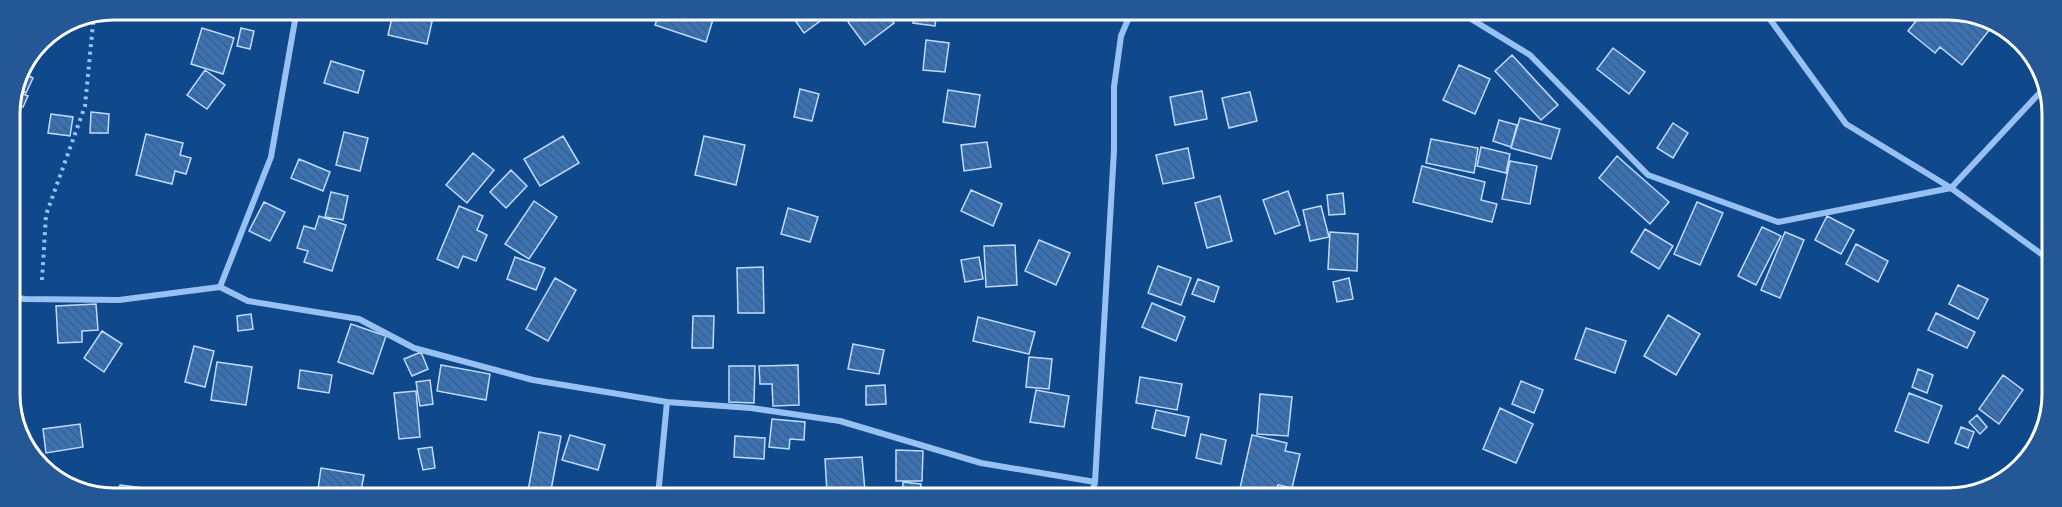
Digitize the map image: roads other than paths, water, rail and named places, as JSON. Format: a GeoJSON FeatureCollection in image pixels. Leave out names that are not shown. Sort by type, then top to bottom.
{"type":"FeatureCollection","features":[{"type":"Feature","properties":{"kind":"street"},"geometry":{"type":"LineString","coordinates":[[220,287],[271,157],[295,20]]}},
{"type":"Feature","properties":{"kind":"street"},"geometry":{"type":"LineString","coordinates":[[1094,487],[1114,150],[1114,87],[1121,36],[1127,20]]}},
{"type":"Feature","properties":{"kind":"street"},"geometry":{"type":"LineString","coordinates":[[1474,20],[1530,55],[1648,174],[1778,222],[1951,188],[2040,92]]}},
{"type":"Feature","properties":{"kind":"street"},"geometry":{"type":"LineString","coordinates":[[1771,20],[1846,124],[1951,188],[2042,254]]}},
{"type":"Feature","properties":{"kind":"street"},"geometry":{"type":"LineString","coordinates":[[20,298],[119,300],[220,287],[248,300],[359,319],[414,348],[533,380],[668,402],[751,408],[840,421],[981,463],[1095,482]]}},
{"type":"Feature","properties":{"kind":"street"},"geometry":{"type":"LineString","coordinates":[[659,488],[668,402]]}}]}
